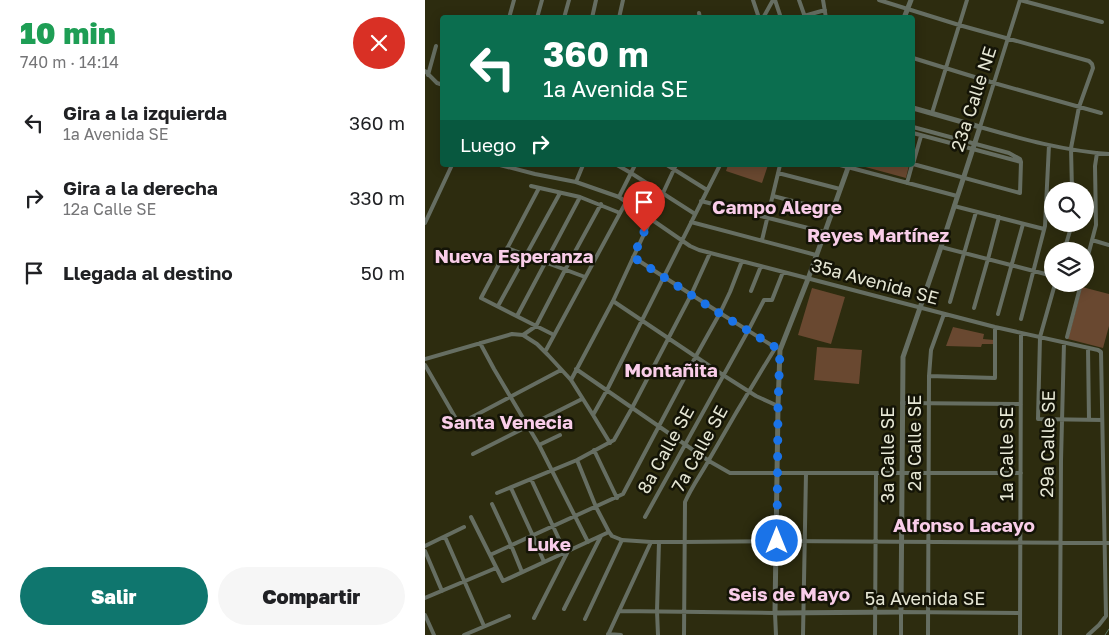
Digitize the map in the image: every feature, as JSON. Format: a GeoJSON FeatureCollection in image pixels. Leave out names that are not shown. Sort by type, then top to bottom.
{"type":"FeatureCollection","features":[{"type":"Feature","properties":{"kind":"street"},"geometry":{"type":"LineString","coordinates":[[510,15],[513,0]]}},
{"type":"Feature","properties":{"kind":"street"},"geometry":{"type":"LineString","coordinates":[[538,15],[542,0]]}},
{"type":"Feature","properties":{"kind":"street"},"geometry":{"type":"LineString","coordinates":[[565,15],[569,0]]}},
{"type":"Feature","properties":{"kind":"street"},"geometry":{"type":"LineString","coordinates":[[593,15],[596,0]]}},
{"type":"Feature","properties":{"kind":"street"},"geometry":{"type":"LineString","coordinates":[[620,15],[623,0]]}},
{"type":"Feature","properties":{"kind":"street"},"geometry":{"type":"LineString","coordinates":[[753,0],[760,15]]}},
{"type":"Feature","properties":{"kind":"street"},"geometry":{"type":"LineString","coordinates":[[763,15],[774,0]]}},
{"type":"Feature","properties":{"kind":"street"},"geometry":{"type":"LineString","coordinates":[[774,0],[780,15]]}},
{"type":"Feature","properties":{"kind":"street"},"geometry":{"type":"LineString","coordinates":[[799,0],[804,15]]}},
{"type":"Feature","properties":{"kind":"street"},"geometry":{"type":"LineString","coordinates":[[823,0],[826,15]]}},
{"type":"Feature","properties":{"kind":"street"},"geometry":{"type":"LineString","coordinates":[[879,0],[959,25],[1089,61],[1093,68],[1079,107],[1071,148],[1072,182]]}},
{"type":"Feature","properties":{"kind":"street"},"geometry":{"type":"LineString","coordinates":[[905,15],[911,0]]}},
{"type":"Feature","properties":{"kind":"street"},"geometry":{"type":"LineString","coordinates":[[932,113],[967,0]]}},
{"type":"Feature","properties":{"kind":"street"},"geometry":{"type":"LineString","coordinates":[[1020,0],[1102,22]]}},
{"type":"Feature","properties":{"kind":"street","name":"23a Calle NE"},"geometry":{"type":"LineString","coordinates":[[941,247],[1020,0]]}},
{"type":"Feature","properties":{"kind":"street"},"geometry":{"type":"LineString","coordinates":[[811,15],[825,10]]}},
{"type":"Feature","properties":{"kind":"street"},"geometry":{"type":"LineString","coordinates":[[435,46],[427,73],[440,84]]}},
{"type":"Feature","properties":{"kind":"street"},"geometry":{"type":"LineString","coordinates":[[915,59],[1101,113]]}},
{"type":"Feature","properties":{"kind":"street"},"geometry":{"type":"LineString","coordinates":[[915,109],[1026,140],[1109,154]]}},
{"type":"Feature","properties":{"kind":"street"},"geometry":{"type":"LineString","coordinates":[[915,128],[1009,153],[1020,159],[1020,193],[915,165]]}},
{"type":"Feature","properties":{"kind":"street"},"geometry":{"type":"LineString","coordinates":[[915,134],[1021,162]]}},
{"type":"Feature","properties":{"kind":"street"},"geometry":{"type":"LineString","coordinates":[[915,155],[921,136]]}},
{"type":"Feature","properties":{"kind":"street"},"geometry":{"type":"LineString","coordinates":[[1047,182],[1049,145]]}},
{"type":"Feature","properties":{"kind":"street"},"geometry":{"type":"LineString","coordinates":[[1097,153],[1095,166],[1096,225],[1092,240],[1109,245]]}},
{"type":"Feature","properties":{"kind":"street"},"geometry":{"type":"LineString","coordinates":[[425,223],[451,167]]}},
{"type":"Feature","properties":{"kind":"street","name":"35a Avenida SE"},"geometry":{"type":"LineString","coordinates":[[508,167],[576,182],[619,197],[690,246],[710,253],[995,327],[1099,350],[1101,352],[1102,420]]}},
{"type":"Feature","properties":{"kind":"street"},"geometry":{"type":"LineString","coordinates":[[576,182],[582,167]]}},
{"type":"Feature","properties":{"kind":"street"},"geometry":{"type":"LineString","coordinates":[[620,167],[695,214]]}},
{"type":"Feature","properties":{"kind":"street"},"geometry":{"type":"LineString","coordinates":[[619,197],[634,167]]}},
{"type":"Feature","properties":{"kind":"street"},"geometry":{"type":"LineString","coordinates":[[571,380],[613,300],[675,167],[707,190]]}},
{"type":"Feature","properties":{"kind":"street"},"geometry":{"type":"LineString","coordinates":[[593,415],[718,167]]}},
{"type":"Feature","properties":{"kind":"street"},"geometry":{"type":"LineString","coordinates":[[762,240],[780,167]]}},
{"type":"Feature","properties":{"kind":"street"},"geometry":{"type":"LineString","coordinates":[[775,635],[778,349],[808,279],[849,167]]}},
{"type":"Feature","properties":{"kind":"street"},"geometry":{"type":"LineString","coordinates":[[852,167],[957,196]]}},
{"type":"Feature","properties":{"kind":"street"},"geometry":{"type":"LineString","coordinates":[[907,183],[911,167]]}},
{"type":"Feature","properties":{"kind":"street"},"geometry":{"type":"LineString","coordinates":[[778,173],[840,189]]}},
{"type":"Feature","properties":{"kind":"street"},"geometry":{"type":"LineString","coordinates":[[531,186],[580,197],[620,213]]}},
{"type":"Feature","properties":{"kind":"street"},"geometry":{"type":"LineString","coordinates":[[539,188],[481,298],[554,335]]}},
{"type":"Feature","properties":{"kind":"street"},"geometry":{"type":"LineString","coordinates":[[498,306],[560,192]]}},
{"type":"Feature","properties":{"kind":"street"},"geometry":{"type":"LineString","coordinates":[[773,196],[832,211]]}},
{"type":"Feature","properties":{"kind":"street"},"geometry":{"type":"LineString","coordinates":[[517,316],[580,197]]}},
{"type":"Feature","properties":{"kind":"street"},"geometry":{"type":"LineString","coordinates":[[701,201],[824,232]]}},
{"type":"Feature","properties":{"kind":"street"},"geometry":{"type":"LineString","coordinates":[[545,352],[626,202]]}},
{"type":"Feature","properties":{"kind":"street"},"geometry":{"type":"LineString","coordinates":[[523,335],[536,326],[601,204]]}},
{"type":"Feature","properties":{"kind":"street"},"geometry":{"type":"LineString","coordinates":[[954,206],[1044,230]]}},
{"type":"Feature","properties":{"kind":"street"},"geometry":{"type":"LineString","coordinates":[[950,302],[976,212]]}},
{"type":"Feature","properties":{"kind":"street"},"geometry":{"type":"LineString","coordinates":[[974,308],[999,218]]}},
{"type":"Feature","properties":{"kind":"street"},"geometry":{"type":"LineString","coordinates":[[691,222],[816,255]]}},
{"type":"Feature","properties":{"kind":"street"},"geometry":{"type":"LineString","coordinates":[[998,314],[1023,224]]}},
{"type":"Feature","properties":{"kind":"street"},"geometry":{"type":"LineString","coordinates":[[1021,319],[1044,232]]}},
{"type":"Feature","properties":{"kind":"street"},"geometry":{"type":"LineString","coordinates":[[941,247],[1044,274]]}},
{"type":"Feature","properties":{"kind":"street","name":"3a Calle SE"},"geometry":{"type":"LineString","coordinates":[[901,635],[903,357],[941,247]]}},
{"type":"Feature","properties":{"kind":"street"},"geometry":{"type":"LineString","coordinates":[[507,248],[585,277]]}},
{"type":"Feature","properties":{"kind":"street"},"geometry":{"type":"LineString","coordinates":[[497,493],[577,460],[614,440],[633,408],[691,295],[710,253]]}},
{"type":"Feature","properties":{"kind":"street"},"geometry":{"type":"LineString","coordinates":[[633,257],[778,349]]}},
{"type":"Feature","properties":{"kind":"street"},"geometry":{"type":"LineString","coordinates":[[490,555],[623,494],[730,292],[742,261]]}},
{"type":"Feature","properties":{"kind":"street"},"geometry":{"type":"LineString","coordinates":[[751,291],[761,266]]}},
{"type":"Feature","properties":{"kind":"street","name":"8a Calle SE"},"geometry":{"type":"LineString","coordinates":[[645,517],[764,300],[772,300],[783,272]]}},
{"type":"Feature","properties":{"kind":"street"},"geometry":{"type":"LineString","coordinates":[[1053,292],[1040,337],[1038,418],[1102,420],[1107,543],[1106,616],[1088,635]]}},
{"type":"Feature","properties":{"kind":"street"},"geometry":{"type":"LineString","coordinates":[[1067,337],[1079,292]]}},
{"type":"Feature","properties":{"kind":"street"},"geometry":{"type":"LineString","coordinates":[[613,300],[723,375],[756,396],[778,406]]}},
{"type":"Feature","properties":{"kind":"street","name":"2a Calle SE"},"geometry":{"type":"LineString","coordinates":[[928,635],[929,376],[931,350],[944,314]]}},
{"type":"Feature","properties":{"kind":"street"},"geometry":{"type":"LineString","coordinates":[[929,376],[995,378],[995,327]]}},
{"type":"Feature","properties":{"kind":"street","name":"1a Calle SE"},"geometry":{"type":"LineString","coordinates":[[1020,635],[1021,333]]}},
{"type":"Feature","properties":{"kind":"street"},"geometry":{"type":"LineString","coordinates":[[425,359],[512,334],[523,335],[537,344],[571,380],[609,443]]}},
{"type":"Feature","properties":{"kind":"street"},"geometry":{"type":"LineString","coordinates":[[481,343],[494,369],[553,470],[588,542]]}},
{"type":"Feature","properties":{"kind":"street","name":"29a Calle SE"},"geometry":{"type":"LineString","coordinates":[[1061,635],[1064,343]]}},
{"type":"Feature","properties":{"kind":"street"},"geometry":{"type":"LineString","coordinates":[[1088,348],[1089,420]]}},
{"type":"Feature","properties":{"kind":"street","name":"7a Calle SE"},"geometry":{"type":"LineString","coordinates":[[684,635],[685,502],[748,390],[778,349]]}},
{"type":"Feature","properties":{"kind":"street"},"geometry":{"type":"LineString","coordinates":[[425,365],[459,424],[561,370]]}},
{"type":"Feature","properties":{"kind":"street"},"geometry":{"type":"LineString","coordinates":[[576,368],[730,474],[1021,473]]}},
{"type":"Feature","properties":{"kind":"street"},"geometry":{"type":"LineString","coordinates":[[473,454],[582,399]]}},
{"type":"Feature","properties":{"kind":"street"},"geometry":{"type":"LineString","coordinates":[[902,403],[1021,404]]}},
{"type":"Feature","properties":{"kind":"street"},"geometry":{"type":"LineString","coordinates":[[539,445],[560,435]]}},
{"type":"Feature","properties":{"kind":"street"},"geometry":{"type":"LineString","coordinates":[[595,450],[617,498]]}},
{"type":"Feature","properties":{"kind":"street"},"geometry":{"type":"LineString","coordinates":[[577,460],[609,532],[612,536],[622,540],[651,542],[1107,543]]}},
{"type":"Feature","properties":{"kind":"street"},"geometry":{"type":"LineString","coordinates":[[803,635],[806,473]]}},
{"type":"Feature","properties":{"kind":"street"},"geometry":{"type":"LineString","coordinates":[[875,635],[876,473]]}},
{"type":"Feature","properties":{"kind":"street"},"geometry":{"type":"LineString","coordinates":[[531,479],[567,552]]}},
{"type":"Feature","properties":{"kind":"street"},"geometry":{"type":"LineString","coordinates":[[511,488],[544,562]]}},
{"type":"Feature","properties":{"kind":"street"},"geometry":{"type":"LineString","coordinates":[[492,504],[522,572]]}},
{"type":"Feature","properties":{"kind":"street"},"geometry":{"type":"LineString","coordinates":[[471,517],[503,581],[609,532]]}},
{"type":"Feature","properties":{"kind":"street"},"geometry":{"type":"LineString","coordinates":[[425,546],[464,527]]}},
{"type":"Feature","properties":{"kind":"street"},"geometry":{"type":"LineString","coordinates":[[564,609],[601,536]]}},
{"type":"Feature","properties":{"kind":"street"},"geometry":{"type":"LineString","coordinates":[[445,537],[484,626]]}},
{"type":"Feature","properties":{"kind":"street"},"geometry":{"type":"LineString","coordinates":[[585,619],[622,540]]}},
{"type":"Feature","properties":{"kind":"street"},"geometry":{"type":"LineString","coordinates":[[621,635],[608,635],[651,542]]}},
{"type":"Feature","properties":{"kind":"street"},"geometry":{"type":"LineString","coordinates":[[658,635],[659,542]]}},
{"type":"Feature","properties":{"kind":"street"},"geometry":{"type":"LineString","coordinates":[[425,551],[442,591]]}},
{"type":"Feature","properties":{"kind":"street"},"geometry":{"type":"LineString","coordinates":[[534,618],[567,552]]}},
{"type":"Feature","properties":{"kind":"street"},"geometry":{"type":"LineString","coordinates":[[425,598],[496,568]]}},
{"type":"Feature","properties":{"kind":"street","name":"5a Avenida SE"},"geometry":{"type":"LineString","coordinates":[[619,611],[1020,613]]}},
{"type":"Feature","properties":{"kind":"street"},"geometry":{"type":"LineString","coordinates":[[425,615],[434,635]]}},
{"type":"Feature","properties":{"kind":"street"},"geometry":{"type":"LineString","coordinates":[[464,635],[509,616]]}},
{"type":"Feature","properties":{"kind":"shaded area"},"geometry":{"type":"Polygon","coordinates":[[[727,167],[767,167],[762,183],[726,171],[727,167]]]}},
{"type":"Feature","properties":{"kind":"shaded area"},"geometry":{"type":"Polygon","coordinates":[[[865,167],[909,167],[906,178],[865,167]]]}},
{"type":"Feature","properties":{"kind":"shaded area"},"geometry":{"type":"Polygon","coordinates":[[[812,288],[845,297],[831,344],[798,335],[812,288]]]}},
{"type":"Feature","properties":{"kind":"shaded area"},"geometry":{"type":"Polygon","coordinates":[[[1094,290],[1109,294],[1109,326],[1103,348],[1068,339],[1081,292],[1094,292],[1094,290]]]}},
{"type":"Feature","properties":{"kind":"shaded area"},"geometry":{"type":"Polygon","coordinates":[[[953,327],[984,334],[983,339],[994,340],[993,344],[982,344],[981,347],[946,346],[953,327]]]}},
{"type":"Feature","properties":{"kind":"shaded area"},"geometry":{"type":"Polygon","coordinates":[[[817,347],[862,350],[859,384],[814,380],[817,347]]]}},
{"type":"Feature","properties":{"kind":"waterway"},"geometry":{"type":"LineString","coordinates":[[1105,635],[1109,629]]}},
{"type":"Feature","properties":{"kind":"district","name":"Campo Alegre"},"geometry":{"type":"Point","coordinates":[777,207]}},
{"type":"Feature","properties":{"kind":"district","name":"Reyes Martínez"},"geometry":{"type":"Point","coordinates":[878,235]}},
{"type":"Feature","properties":{"kind":"district","name":"Nueva Esperanza"},"geometry":{"type":"Point","coordinates":[514,256]}},
{"type":"Feature","properties":{"kind":"district","name":"Montañita"},"geometry":{"type":"Point","coordinates":[671,370]}},
{"type":"Feature","properties":{"kind":"district","name":"Santa Venecia"},"geometry":{"type":"Point","coordinates":[507,422]}},
{"type":"Feature","properties":{"kind":"district","name":"Alfonso Lacayo"},"geometry":{"type":"Point","coordinates":[964,525]}},
{"type":"Feature","properties":{"kind":"district","name":"Luke"},"geometry":{"type":"Point","coordinates":[549,544]}},
{"type":"Feature","properties":{"kind":"district","name":"Seis de Mayo"},"geometry":{"type":"Point","coordinates":[789,594]}},
{"type":"Feature","properties":{"kind":"route"},"geometry":{"type":"LineString","coordinates":[[644,232],[633,257],[780,350],[777,541]]}}]}
